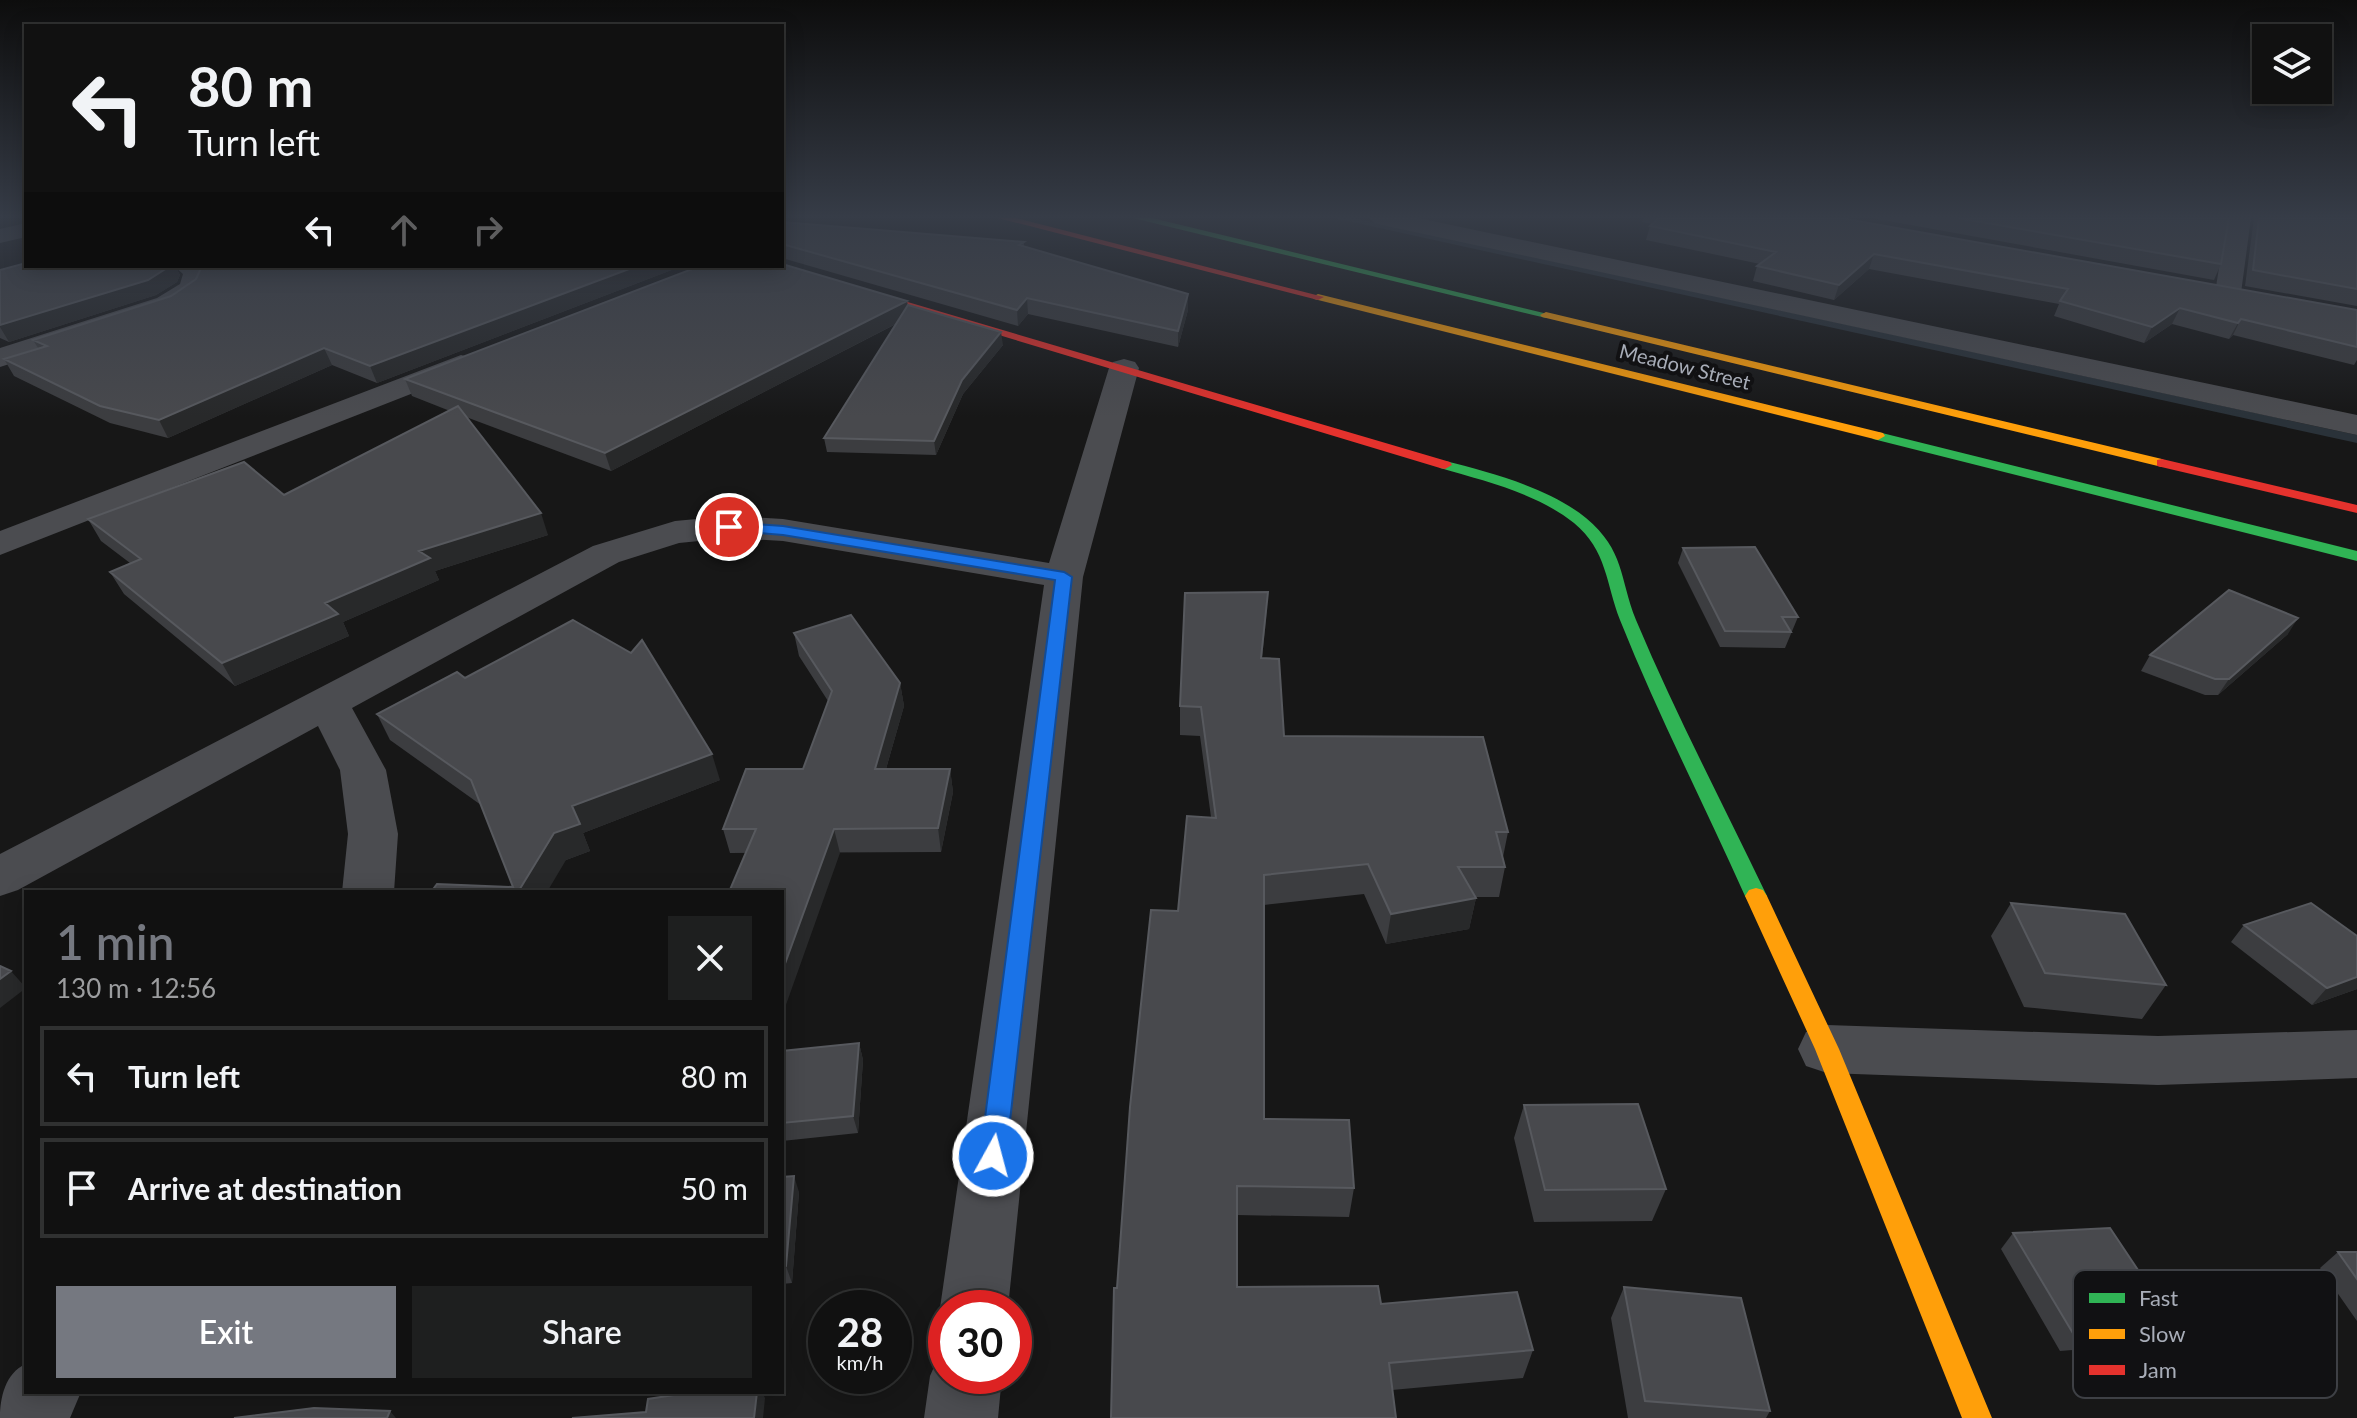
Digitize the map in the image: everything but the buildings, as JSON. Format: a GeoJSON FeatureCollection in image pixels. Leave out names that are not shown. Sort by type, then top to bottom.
{"type":"FeatureCollection","features":[{"type":"Feature","properties":{"kind":"street"},"geometry":{"type":"LineString","coordinates":[[0,358],[167,304],[192,288],[193,284]]}},
{"type":"Feature","properties":{"kind":"street"},"geometry":{"type":"LineString","coordinates":[[837,284],[1513,485],[1576,516],[1603,543],[1618,571],[1627,617],[1827,1049],[1977,1418]]}},
{"type":"Feature","properties":{"kind":"street","name":"Meadow Street"},"geometry":{"type":"LineString","coordinates":[[1268,284],[2357,556]]}},
{"type":"Feature","properties":{"kind":"street","name":"Meadow Street"},"geometry":{"type":"LineString","coordinates":[[1415,284],[2357,509]]}},
{"type":"Feature","properties":{"kind":"street"},"geometry":{"type":"LineString","coordinates":[[1694,284],[2357,425]]}},
{"type":"Feature","properties":{"kind":"street"},"geometry":{"type":"LineString","coordinates":[[2228,293],[2229,284]]}},
{"type":"Feature","properties":{"kind":"street"},"geometry":{"type":"LineString","coordinates":[[2197,287],[2257,298]]}},
{"type":"Feature","properties":{"kind":"street"},"geometry":{"type":"LineString","coordinates":[[0,544],[490,353]]}},
{"type":"Feature","properties":{"kind":"street"},"geometry":{"type":"LineString","coordinates":[[976,1290],[1064,577],[1124,368]]}},
{"type":"Feature","properties":{"kind":"street"},"geometry":{"type":"LineString","coordinates":[[0,877],[606,554],[675,532],[729,527],[783,530],[1064,577]]}},
{"type":"Feature","properties":{"kind":"street"},"geometry":{"type":"LineString","coordinates":[[327,701],[363,770],[373,834],[368,890]]}},
{"type":"Feature","properties":{"kind":"street"},"geometry":{"type":"LineString","coordinates":[[1827,1049],[2124,1059],[2306,1059],[2357,1054]]}},
{"type":"Feature","properties":{"kind":"street"},"geometry":{"type":"LineString","coordinates":[[27,1418],[44,1394]]}},
{"type":"Feature","properties":{"kind":"street"},"geometry":{"type":"LineString","coordinates":[[961,1418],[964,1394]]}},
{"type":"Feature","properties":{"kind":"waterway"},"geometry":{"type":"LineString","coordinates":[[1644,284],[2357,439]]}},
{"type":"Feature","properties":{"kind":"traffic: fast"},"geometry":{"type":"LineString","coordinates":[[1416,284],[1546,315]]}},
{"type":"Feature","properties":{"kind":"traffic: fast"},"geometry":{"type":"LineString","coordinates":[[1878,436],[2357,556]]}},
{"type":"Feature","properties":{"kind":"traffic: fast"},"geometry":{"type":"LineString","coordinates":[[1445,465],[1513,485],[1540,498],[1579,520],[1604,546],[1613,564],[1627,617],[1756,896]]}},
{"type":"Feature","properties":{"kind":"traffic: slow"},"geometry":{"type":"LineString","coordinates":[[1318,297],[1878,436]]}},
{"type":"Feature","properties":{"kind":"traffic: slow"},"geometry":{"type":"LineString","coordinates":[[1546,315],[2162,463]]}},
{"type":"Feature","properties":{"kind":"traffic: slow"},"geometry":{"type":"LineString","coordinates":[[1756,896],[1827,1049],[1977,1418]]}},
{"type":"Feature","properties":{"kind":"traffic: jam"},"geometry":{"type":"LineString","coordinates":[[836,284],[1445,465]]}},
{"type":"Feature","properties":{"kind":"traffic: jam"},"geometry":{"type":"LineString","coordinates":[[1267,284],[1318,297]]}},
{"type":"Feature","properties":{"kind":"traffic: jam"},"geometry":{"type":"LineString","coordinates":[[2162,463],[2357,509]]}},
{"type":"Feature","properties":{"kind":"route"},"geometry":{"type":"LineString","coordinates":[[729,527],[783,530],[1064,577],[993,1156]]}}]}
